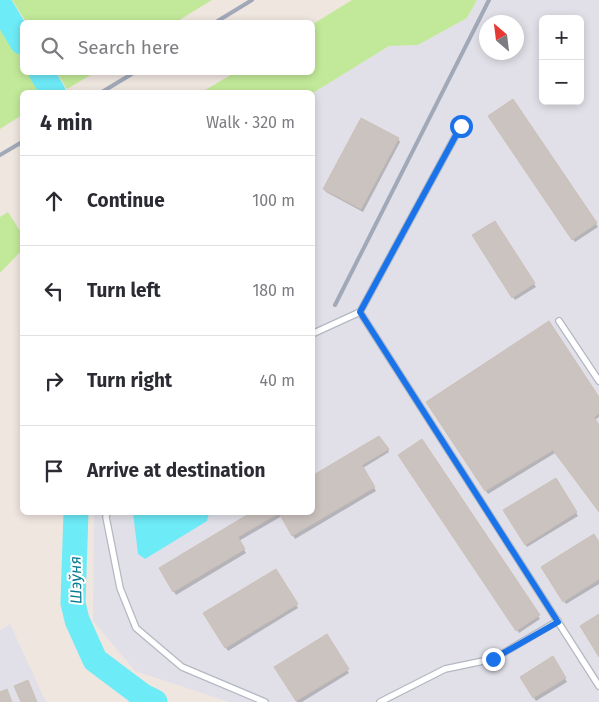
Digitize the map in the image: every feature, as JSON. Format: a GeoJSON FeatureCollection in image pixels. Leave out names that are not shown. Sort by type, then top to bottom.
{"type":"FeatureCollection","features":[{"type":"Feature","properties":{"kind":"lane"},"geometry":{"type":"LineString","coordinates":[[315,333],[360,312],[461,126]]}},
{"type":"Feature","properties":{"kind":"lane"},"geometry":{"type":"LineString","coordinates":[[360,312],[599,686]]}},
{"type":"Feature","properties":{"kind":"lane"},"geometry":{"type":"LineString","coordinates":[[559,321],[599,381]]}},
{"type":"Feature","properties":{"kind":"lane"},"geometry":{"type":"LineString","coordinates":[[106,515],[120,588],[136,628],[182,667],[265,702]]}},
{"type":"Feature","properties":{"kind":"lane"},"geometry":{"type":"LineString","coordinates":[[380,702],[445,669],[493,659],[558,622]]}},
{"type":"Feature","properties":{"kind":"shaded area"},"geometry":{"type":"Polygon","coordinates":[[[477,0],[599,0],[599,702],[229,702],[135,671],[93,621],[94,515],[315,515],[315,92],[389,46],[418,45],[467,18],[477,0]]]}},
{"type":"Feature","properties":{"kind":"shaded area"},"geometry":{"type":"Polygon","coordinates":[[[10,624],[46,702],[0,702],[0,630],[10,624]]]}},
{"type":"Feature","properties":{"kind":"green space"},"geometry":{"type":"Polygon","coordinates":[[[12,0],[212,0],[179,20],[25,20],[12,0]]]}},
{"type":"Feature","properties":{"kind":"green space"},"geometry":{"type":"Polygon","coordinates":[[[352,0],[477,0],[467,18],[418,45],[389,46],[315,92],[315,90],[205,90],[231,75],[315,75],[315,23],[352,0]]]}},
{"type":"Feature","properties":{"kind":"green space"},"geometry":{"type":"Polygon","coordinates":[[[0,21],[20,56],[20,75],[32,75],[42,90],[20,90],[20,116],[0,129],[0,21]]]}},
{"type":"Feature","properties":{"kind":"green space"},"geometry":{"type":"Polygon","coordinates":[[[58,75],[91,75],[67,89],[58,75]]]}},
{"type":"Feature","properties":{"kind":"green space"},"geometry":{"type":"Polygon","coordinates":[[[8,212],[20,231],[20,252],[0,273],[0,217],[8,212]]]}},
{"type":"Feature","properties":{"kind":"water"},"geometry":{"type":"Polygon","coordinates":[[[133,515],[208,515],[207,521],[145,559],[138,554],[133,515]]]}},
{"type":"Feature","properties":{"kind":"building"},"geometry":{"type":"Polygon","coordinates":[[[513,99],[597,223],[572,240],[488,116],[513,99]]]}},
{"type":"Feature","properties":{"kind":"building"},"geometry":{"type":"Polygon","coordinates":[[[361,118],[399,138],[361,209],[323,189],[361,118]]]}},
{"type":"Feature","properties":{"kind":"building"},"geometry":{"type":"Polygon","coordinates":[[[495,221],[535,283],[512,298],[472,235],[495,221]]]}},
{"type":"Feature","properties":{"kind":"building"},"geometry":{"type":"Polygon","coordinates":[[[549,321],[599,397],[599,413],[594,417],[599,425],[599,512],[553,450],[485,491],[426,402],[549,321]]]}},
{"type":"Feature","properties":{"kind":"building"},"geometry":{"type":"Polygon","coordinates":[[[379,436],[389,449],[362,465],[375,487],[292,536],[280,515],[315,515],[315,474],[379,436]]]}},
{"type":"Feature","properties":{"kind":"building"},"geometry":{"type":"Polygon","coordinates":[[[422,439],[540,615],[516,631],[398,455],[422,439]]]}},
{"type":"Feature","properties":{"kind":"building"},"geometry":{"type":"Polygon","coordinates":[[[556,478],[577,512],[525,545],[503,510],[556,478]]]}},
{"type":"Feature","properties":{"kind":"building"},"geometry":{"type":"Polygon","coordinates":[[[247,515],[276,515],[238,537],[245,549],[173,592],[159,568],[247,515]]]}},
{"type":"Feature","properties":{"kind":"building"},"geometry":{"type":"Polygon","coordinates":[[[594,534],[599,542],[599,579],[563,602],[541,567],[594,534]]]}},
{"type":"Feature","properties":{"kind":"building"},"geometry":{"type":"Polygon","coordinates":[[[276,569],[298,604],[225,648],[203,613],[276,569]]]}},
{"type":"Feature","properties":{"kind":"building"},"geometry":{"type":"Polygon","coordinates":[[[599,614],[599,657],[580,626],[599,614]]]}},
{"type":"Feature","properties":{"kind":"building"},"geometry":{"type":"Polygon","coordinates":[[[327,634],[349,669],[296,701],[274,667],[327,634]]]}},
{"type":"Feature","properties":{"kind":"building"},"geometry":{"type":"Polygon","coordinates":[[[553,656],[566,678],[533,698],[520,677],[553,656]]]}},
{"type":"Feature","properties":{"kind":"building"},"geometry":{"type":"Polygon","coordinates":[[[28,680],[37,702],[21,702],[14,686],[28,680]]]}},
{"type":"Feature","properties":{"kind":"building"},"geometry":{"type":"Polygon","coordinates":[[[7,689],[12,702],[0,702],[0,692],[7,689]]]}},
{"type":"Feature","properties":{"kind":"waterway","name":"Шэўня"},"geometry":{"type":"LineString","coordinates":[[0,5],[20,39]]}},
{"type":"Feature","properties":{"kind":"waterway","name":"Шэўня"},"geometry":{"type":"LineString","coordinates":[[43,75],[52,90]]}},
{"type":"Feature","properties":{"kind":"waterway","name":"Шэўня"},"geometry":{"type":"LineString","coordinates":[[76,515],[73,603],[77,620],[95,660],[143,696],[155,702]]}},
{"type":"Feature","properties":{"kind":"railway"},"geometry":{"type":"LineString","coordinates":[[219,20],[252,0]]}},
{"type":"Feature","properties":{"kind":"railway"},"geometry":{"type":"LineString","coordinates":[[335,305],[489,0]]}},
{"type":"Feature","properties":{"kind":"railway"},"geometry":{"type":"LineString","coordinates":[[105,90],[130,75]]}},
{"type":"Feature","properties":{"kind":"railway"},"geometry":{"type":"LineString","coordinates":[[0,155],[20,143]]}},
{"type":"Feature","properties":{"kind":"route"},"geometry":{"type":"LineString","coordinates":[[461,126],[360,312],[558,622],[493,659]]}}]}
